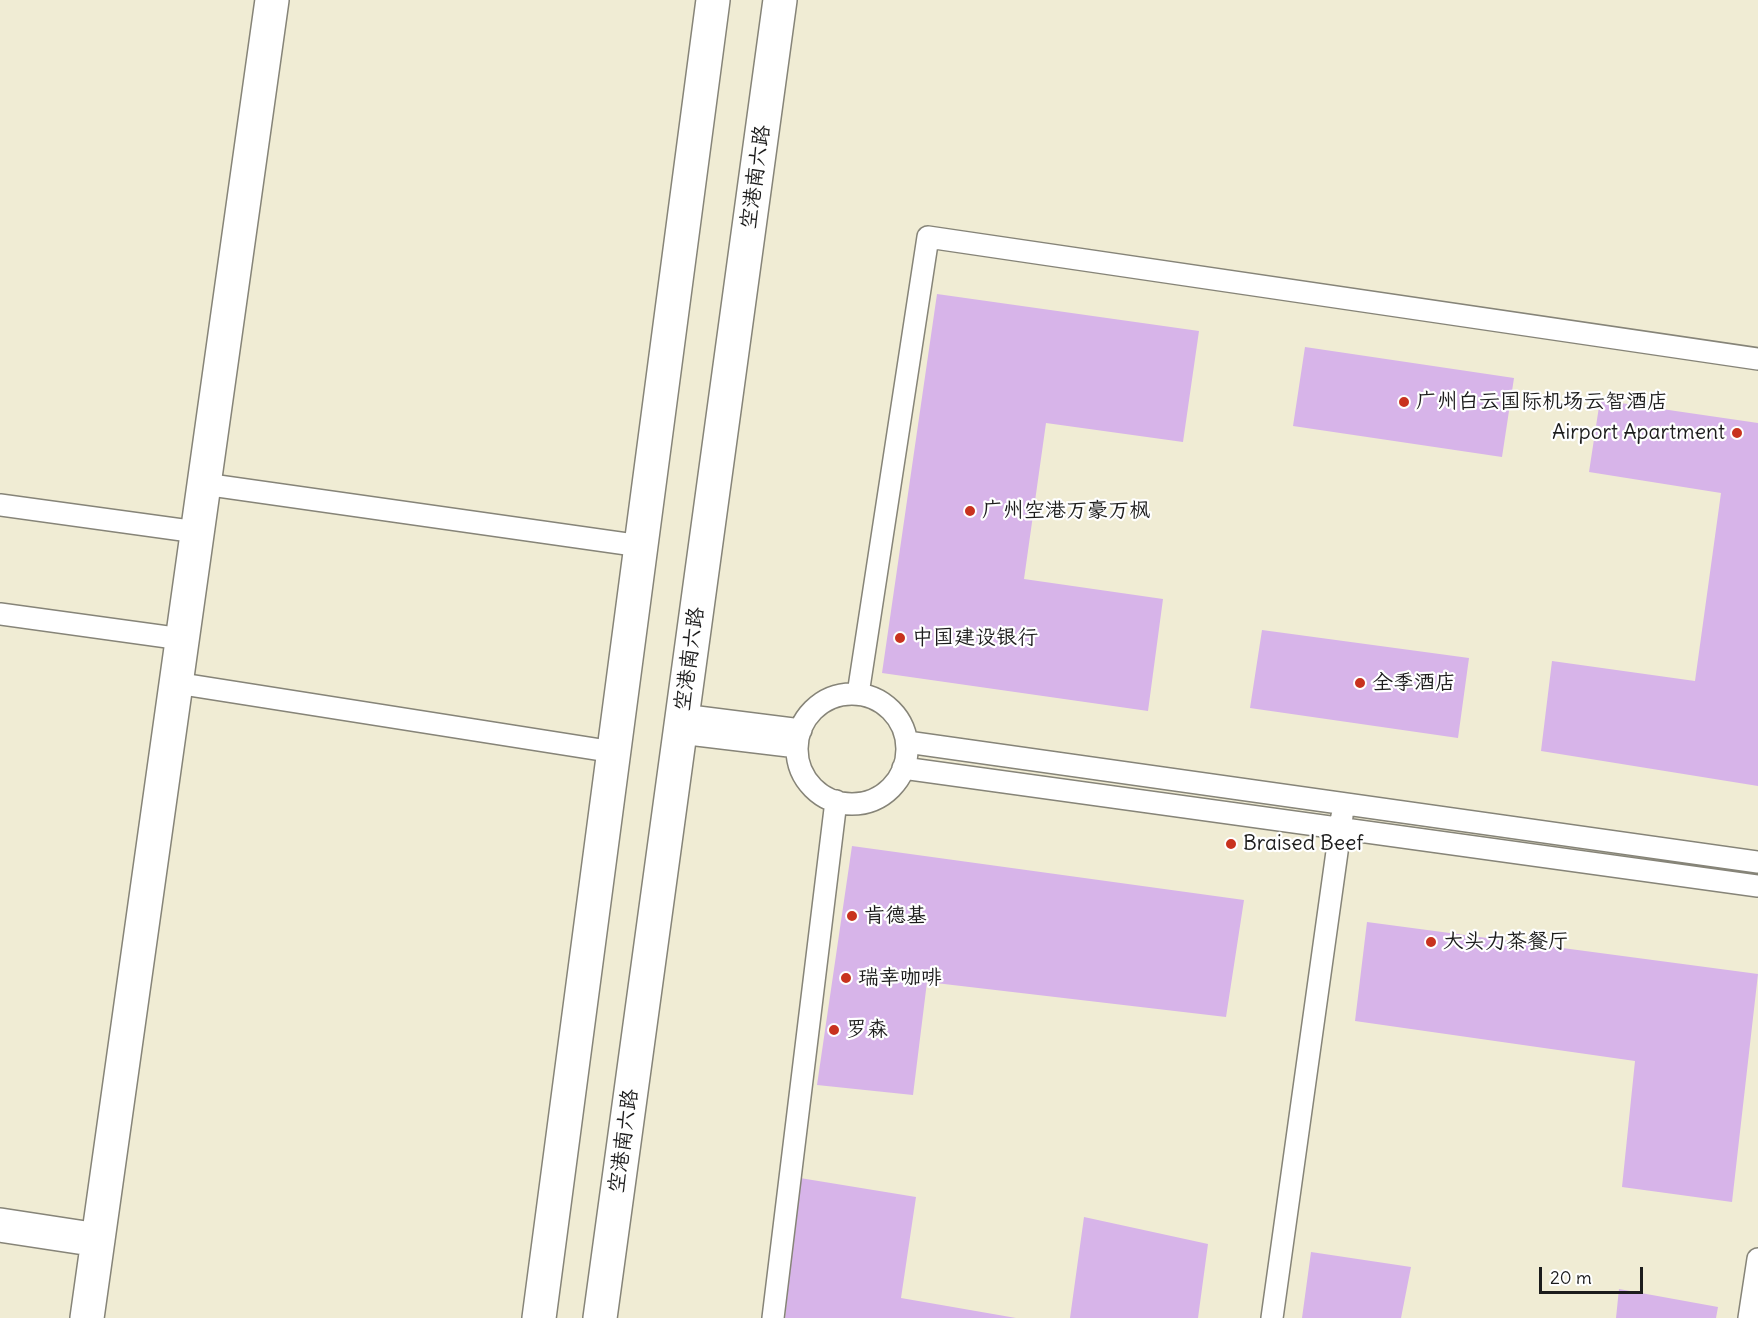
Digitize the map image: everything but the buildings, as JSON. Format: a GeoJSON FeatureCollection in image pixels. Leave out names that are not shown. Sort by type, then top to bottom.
{"type":"FeatureCollection","features":[{"type":"Feature","properties":{"kind":"street"},"geometry":{"type":"LineString","coordinates":[[87,1318],[272,0]]}},
{"type":"Feature","properties":{"kind":"street"},"geometry":{"type":"LineString","coordinates":[[539,1318],[713,0]]}},
{"type":"Feature","properties":{"kind":"street","name":"空港南六路"},"geometry":{"type":"LineString","coordinates":[[600,1318],[780,0]]}},
{"type":"Feature","properties":{"kind":"street"},"geometry":{"type":"LineString","coordinates":[[0,1226],[98,1240]]}},
{"type":"Feature","properties":{"kind":"lane"},"geometry":{"type":"LineString","coordinates":[[858,694],[928,237],[1758,359]]}},
{"type":"Feature","properties":{"kind":"lane"},"geometry":{"type":"LineString","coordinates":[[204,484],[641,546]]}},
{"type":"Feature","properties":{"kind":"lane"},"geometry":{"type":"LineString","coordinates":[[0,505],[197,532]]}},
{"type":"Feature","properties":{"kind":"lane"},"geometry":{"type":"LineString","coordinates":[[0,614],[182,639]]}},
{"type":"Feature","properties":{"kind":"lane"},"geometry":{"type":"LineString","coordinates":[[176,683],[614,752]]}},
{"type":"Feature","properties":{"kind":"lane"},"geometry":{"type":"LineString","coordinates":[[858,694],[876,699],[891,710],[901,724],[907,742],[903,768],[900,777],[888,791],[872,800],[855,803],[836,801],[820,794],[807,781],[799,765],[799,739],[810,714],[823,702],[840,695],[858,694]]}},
{"type":"Feature","properties":{"kind":"lane"},"geometry":{"type":"LineString","coordinates":[[681,724],[799,739]]}},
{"type":"Feature","properties":{"kind":"lane"},"geometry":{"type":"LineString","coordinates":[[907,742],[1758,862]]}},
{"type":"Feature","properties":{"kind":"lane"},"geometry":{"type":"LineString","coordinates":[[903,768],[1758,886]]}},
{"type":"Feature","properties":{"kind":"lane"},"geometry":{"type":"LineString","coordinates":[[773,1318],[836,801]]}},
{"type":"Feature","properties":{"kind":"lane"},"geometry":{"type":"LineString","coordinates":[[1272,1318],[1344,803]]}},
{"type":"Feature","properties":{"kind":"lane"},"geometry":{"type":"LineString","coordinates":[[1749,1318],[1758,1259]]}},
{"type":"Feature","properties":{"kind":"place","name":"广州白云国际机场云智酒店"},"geometry":{"type":"Point","coordinates":[1404,402]}},
{"type":"Feature","properties":{"kind":"place","name":"Airport Apartment"},"geometry":{"type":"Point","coordinates":[1737,433]}},
{"type":"Feature","properties":{"kind":"place","name":"广州空港万豪万枫"},"geometry":{"type":"Point","coordinates":[970,511]}},
{"type":"Feature","properties":{"kind":"place","name":"中国建设银行"},"geometry":{"type":"Point","coordinates":[900,638]}},
{"type":"Feature","properties":{"kind":"place","name":"全季酒店"},"geometry":{"type":"Point","coordinates":[1360,683]}},
{"type":"Feature","properties":{"kind":"place","name":"Braised Beef"},"geometry":{"type":"Point","coordinates":[1231,844]}},
{"type":"Feature","properties":{"kind":"place","name":"肯德基"},"geometry":{"type":"Point","coordinates":[852,916]}},
{"type":"Feature","properties":{"kind":"place","name":"大头力茶餐厅"},"geometry":{"type":"Point","coordinates":[1431,942]}},
{"type":"Feature","properties":{"kind":"place","name":"瑞幸咖啡"},"geometry":{"type":"Point","coordinates":[846,978]}},
{"type":"Feature","properties":{"kind":"place","name":"罗森"},"geometry":{"type":"Point","coordinates":[834,1030]}}]}
